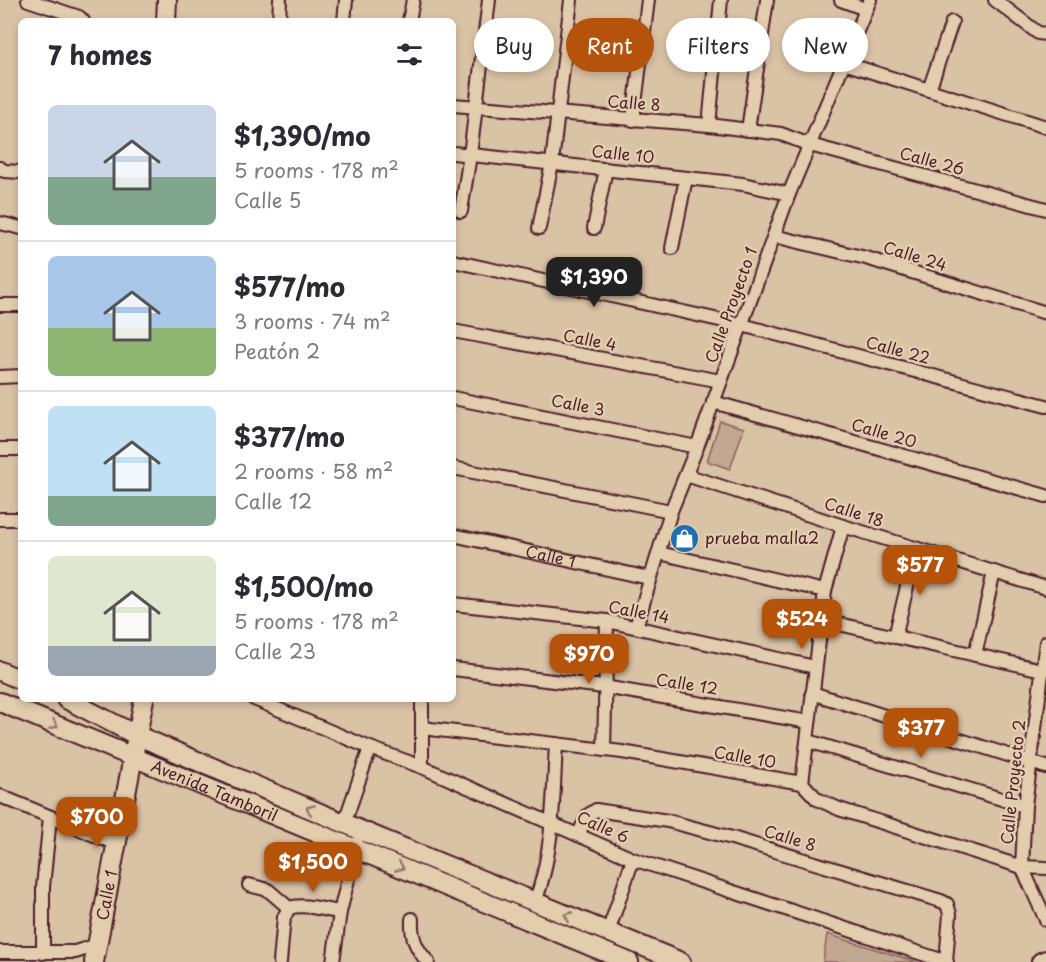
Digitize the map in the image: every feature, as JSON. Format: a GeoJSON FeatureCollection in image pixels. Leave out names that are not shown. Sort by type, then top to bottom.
{"type":"FeatureCollection","features":[{"type":"Feature","properties":{"kind":"main road"},"geometry":{"type":"LineString","coordinates":[[166,18],[167,0]]}},
{"type":"Feature","properties":{"kind":"main road"},"geometry":{"type":"LineString","coordinates":[[0,671],[18,679]]}},
{"type":"Feature","properties":{"kind":"main road","name":"Avenida Tamboril"},"geometry":{"type":"LineString","coordinates":[[0,702],[355,849],[607,958],[629,962]]}},
{"type":"Feature","properties":{"kind":"main road","name":"Avenida Tamboril"},"geometry":{"type":"LineString","coordinates":[[72,702],[136,735],[352,827],[681,962]]}},
{"type":"Feature","properties":{"kind":"main road","name":"Calle 1"},"geometry":{"type":"LineString","coordinates":[[96,953],[143,702]]}},
{"type":"Feature","properties":{"kind":"main road"},"geometry":{"type":"LineString","coordinates":[[1041,962],[1046,960]]}},
{"type":"Feature","properties":{"kind":"street"},"geometry":{"type":"LineString","coordinates":[[28,0],[80,18]]}},
{"type":"Feature","properties":{"kind":"street"},"geometry":{"type":"LineString","coordinates":[[279,18],[280,0]]}},
{"type":"Feature","properties":{"kind":"street"},"geometry":{"type":"LineString","coordinates":[[344,18],[346,0]]}},
{"type":"Feature","properties":{"kind":"street"},"geometry":{"type":"LineString","coordinates":[[410,18],[413,0]]}},
{"type":"Feature","properties":{"kind":"street"},"geometry":{"type":"LineString","coordinates":[[461,211],[489,0]]}},
{"type":"Feature","properties":{"kind":"street"},"geometry":{"type":"LineString","coordinates":[[539,228],[552,163],[556,113],[571,0]]}},
{"type":"Feature","properties":{"kind":"street"},"geometry":{"type":"LineString","coordinates":[[633,120],[648,0]]}},
{"type":"Feature","properties":{"kind":"street"},"geometry":{"type":"LineString","coordinates":[[709,125],[721,0]]}},
{"type":"Feature","properties":{"kind":"street"},"geometry":{"type":"LineString","coordinates":[[747,130],[767,0]]}},
{"type":"Feature","properties":{"kind":"street"},"geometry":{"type":"LineString","coordinates":[[841,0],[867,4]]}},
{"type":"Feature","properties":{"kind":"street"},"geometry":{"type":"LineString","coordinates":[[995,0],[1038,33],[1046,34]]}},
{"type":"Feature","properties":{"kind":"street","name":"Calle Proyecto 1"},"geometry":{"type":"LineString","coordinates":[[862,18],[867,4]]}},
{"type":"Feature","properties":{"kind":"street"},"geometry":{"type":"LineString","coordinates":[[928,90],[952,22]]}},
{"type":"Feature","properties":{"kind":"street"},"geometry":{"type":"LineString","coordinates":[[868,71],[1046,127]]}},
{"type":"Feature","properties":{"kind":"street","name":"Calle Proyecto 1"},"geometry":{"type":"LineString","coordinates":[[636,627],[671,511],[697,447],[789,194],[840,72]]}},
{"type":"Feature","properties":{"kind":"street","name":"Calle 8"},"geometry":{"type":"LineString","coordinates":[[456,105],[709,125],[781,134],[810,145]]}},
{"type":"Feature","properties":{"kind":"street","name":"Calle 26"},"geometry":{"type":"LineString","coordinates":[[810,145],[1046,209]]}},
{"type":"Feature","properties":{"kind":"street","name":"Calle 10"},"geometry":{"type":"LineString","coordinates":[[456,153],[686,178],[767,188],[789,194]]}},
{"type":"Feature","properties":{"kind":"street"},"geometry":{"type":"LineString","coordinates":[[0,168],[3,171],[18,172]]}},
{"type":"Feature","properties":{"kind":"street"},"geometry":{"type":"LineString","coordinates":[[594,228],[606,169]]}},
{"type":"Feature","properties":{"kind":"street"},"geometry":{"type":"LineString","coordinates":[[672,248],[686,178]]}},
{"type":"Feature","properties":{"kind":"street"},"geometry":{"type":"LineString","coordinates":[[0,223],[18,227]]}},
{"type":"Feature","properties":{"kind":"street","name":"Calle 24"},"geometry":{"type":"LineString","coordinates":[[774,236],[867,258],[1046,313]]}},
{"type":"Feature","properties":{"kind":"street","name":"Calle 22"},"geometry":{"type":"LineString","coordinates":[[456,262],[742,325],[1046,406]]}},
{"type":"Feature","properties":{"kind":"street"},"geometry":{"type":"LineString","coordinates":[[0,305],[18,305]]}},
{"type":"Feature","properties":{"kind":"street","name":"Calle 4"},"geometry":{"type":"LineString","coordinates":[[456,332],[720,381]]}},
{"type":"Feature","properties":{"kind":"street"},"geometry":{"type":"LineString","coordinates":[[0,376],[18,376]]}},
{"type":"Feature","properties":{"kind":"street","name":"Calle 3"},"geometry":{"type":"LineString","coordinates":[[456,400],[697,447]]}},
{"type":"Feature","properties":{"kind":"street","name":"Calle 20"},"geometry":{"type":"LineString","coordinates":[[713,402],[1046,496]]}},
{"type":"Feature","properties":{"kind":"street"},"geometry":{"type":"LineString","coordinates":[[0,449],[18,449]]}},
{"type":"Feature","properties":{"kind":"street"},"geometry":{"type":"LineString","coordinates":[[456,469],[671,511]]}},
{"type":"Feature","properties":{"kind":"street","name":"Calle 18"},"geometry":{"type":"LineString","coordinates":[[686,475],[1046,588]]}},
{"type":"Feature","properties":{"kind":"street"},"geometry":{"type":"LineString","coordinates":[[0,519],[18,519]]}},
{"type":"Feature","properties":{"kind":"street"},"geometry":{"type":"LineString","coordinates":[[843,526],[825,591],[802,783],[817,799],[839,809],[1022,867],[1046,868]]}},
{"type":"Feature","properties":{"kind":"street","name":"Calle 1"},"geometry":{"type":"LineString","coordinates":[[456,535],[649,578]]}},
{"type":"Feature","properties":{"kind":"street"},"geometry":{"type":"LineString","coordinates":[[895,637],[916,549]]}},
{"type":"Feature","properties":{"kind":"street"},"geometry":{"type":"LineString","coordinates":[[659,553],[825,591]]}},
{"type":"Feature","properties":{"kind":"street"},"geometry":{"type":"LineString","coordinates":[[975,655],[994,572]]}},
{"type":"Feature","properties":{"kind":"street","name":"Calle 14"},"geometry":{"type":"LineString","coordinates":[[456,604],[607,621],[815,667]]}},
{"type":"Feature","properties":{"kind":"street"},"geometry":{"type":"LineString","coordinates":[[821,620],[1042,670]]}},
{"type":"Feature","properties":{"kind":"street"},"geometry":{"type":"LineString","coordinates":[[604,750],[607,621]]}},
{"type":"Feature","properties":{"kind":"street","name":"Calle Proyecto 2"},"geometry":{"type":"LineString","coordinates":[[1046,642],[1025,806],[1022,867],[1046,920]]}},
{"type":"Feature","properties":{"kind":"street","name":"Calle 12"},"geometry":{"type":"LineString","coordinates":[[456,669],[604,687],[809,722]]}},
{"type":"Feature","properties":{"kind":"street"},"geometry":{"type":"LineString","coordinates":[[812,693],[1046,767]]}},
{"type":"Feature","properties":{"kind":"street","name":"Calle 6"},"geometry":{"type":"LineString","coordinates":[[261,702],[370,748],[422,767],[633,859],[947,962]]}},
{"type":"Feature","properties":{"kind":"street"},"geometry":{"type":"LineString","coordinates":[[422,702],[422,767]]}},
{"type":"Feature","properties":{"kind":"street","name":"Calle 10"},"geometry":{"type":"LineString","coordinates":[[422,728],[604,750],[802,783]]}},
{"type":"Feature","properties":{"kind":"street"},"geometry":{"type":"LineString","coordinates":[[808,741],[1025,806]]}},
{"type":"Feature","properties":{"kind":"street"},"geometry":{"type":"LineString","coordinates":[[535,902],[546,869],[552,822],[556,744]]}},
{"type":"Feature","properties":{"kind":"street"},"geometry":{"type":"LineString","coordinates":[[333,962],[340,912],[355,849],[352,827],[370,748]]}},
{"type":"Feature","properties":{"kind":"street"},"geometry":{"type":"LineString","coordinates":[[0,796],[116,844]]}},
{"type":"Feature","properties":{"kind":"street","name":"Calle 8"},"geometry":{"type":"LineString","coordinates":[[578,835],[588,815],[596,810],[668,821],[941,901],[947,904],[950,914],[947,962]]}},
{"type":"Feature","properties":{"kind":"street"},"geometry":{"type":"LineString","coordinates":[[43,953],[43,887],[50,817]]}},
{"type":"Feature","properties":{"kind":"street"},"geometry":{"type":"LineString","coordinates":[[607,958],[611,934],[633,859]]}},
{"type":"Feature","properties":{"kind":"street"},"geometry":{"type":"LineString","coordinates":[[249,885],[268,890],[289,908]]}},
{"type":"Feature","properties":{"kind":"street"},"geometry":{"type":"LineString","coordinates":[[280,962],[284,917],[289,908],[303,906],[340,912]]}},
{"type":"Feature","properties":{"kind":"street"},"geometry":{"type":"LineString","coordinates":[[412,919],[411,931],[414,942],[428,962]]}},
{"type":"Feature","properties":{"kind":"street"},"geometry":{"type":"LineString","coordinates":[[0,952],[96,953]]}},
{"type":"Feature","properties":{"kind":"shaded area"},"geometry":{"type":"Polygon","coordinates":[[[720,421],[744,428],[730,469],[707,461],[720,421]]]}},
{"type":"Feature","properties":{"kind":"shaded area"},"geometry":{"type":"Polygon","coordinates":[[[827,934],[917,962],[823,962],[827,934]]]}},
{"type":"Feature","properties":{"kind":"place","name":"prueba malla2"},"geometry":{"type":"Point","coordinates":[684,538]}}]}
